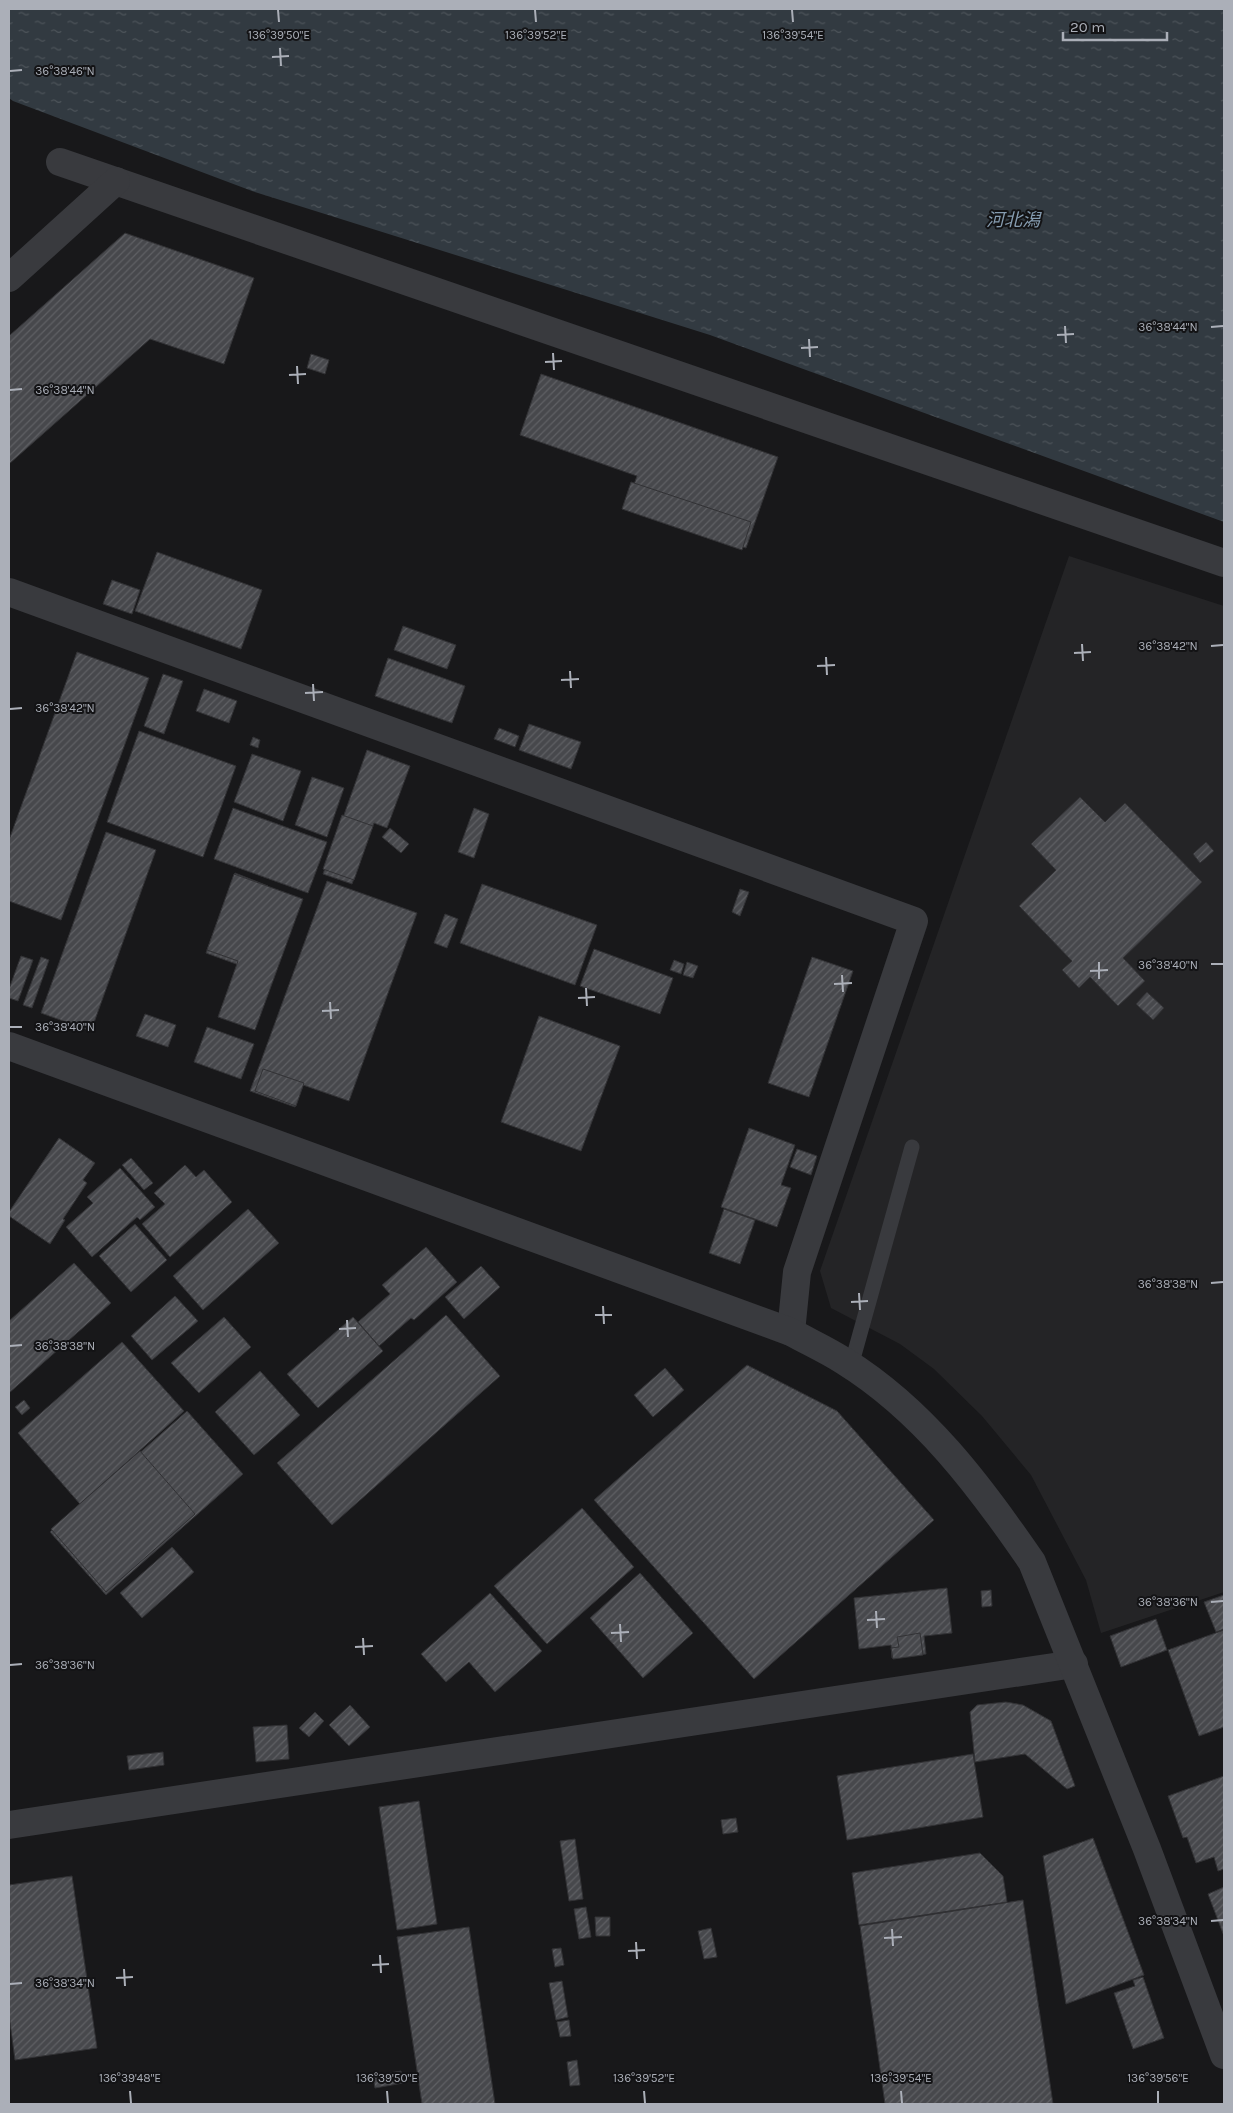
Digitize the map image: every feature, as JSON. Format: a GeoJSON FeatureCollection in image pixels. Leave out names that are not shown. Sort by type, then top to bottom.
{"type":"FeatureCollection","features":[{"type":"Feature","properties":{"kind":"street"},"geometry":{"type":"LineString","coordinates":[[60,162],[1224,563]]}},
{"type":"Feature","properties":{"kind":"street"},"geometry":{"type":"LineString","coordinates":[[9,278],[116,181]]}},
{"type":"Feature","properties":{"kind":"street"},"geometry":{"type":"LineString","coordinates":[[9,592],[914,921],[797,1272],[791,1332]]}},
{"type":"Feature","properties":{"kind":"street"},"geometry":{"type":"LineString","coordinates":[[9,1046],[791,1332],[851,1366],[897,1400],[950,1451],[1032,1562],[1147,1849],[1224,2055]]}},
{"type":"Feature","properties":{"kind":"street"},"geometry":{"type":"LineString","coordinates":[[9,1825],[1074,1664]]}},
{"type":"Feature","properties":{"kind":"lane"},"geometry":{"type":"LineString","coordinates":[[851,1366],[912,1147]]}},
{"type":"Feature","properties":{"kind":"shaded area"},"geometry":{"type":"Polygon","coordinates":[[[1069,556],[1224,606],[1224,1592],[1101,1633],[1086,1580],[1031,1475],[982,1416],[934,1369],[900,1344],[831,1308],[820,1271],[1069,556]]]}},
{"type":"Feature","properties":{"kind":"water","name":"河北潟"},"geometry":{"type":"Polygon","coordinates":[[[9,9],[1224,9],[1224,522],[710,335],[252,191],[13,101],[9,98],[9,9]]]}},
{"type":"Feature","properties":{"kind":"building"},"geometry":{"type":"Polygon","coordinates":[[[125,233],[254,278],[224,364],[150,339],[9,464],[9,336],[125,233]]]}},
{"type":"Feature","properties":{"kind":"building"},"geometry":{"type":"Polygon","coordinates":[[[311,354],[329,360],[325,374],[307,368],[311,354]]]}},
{"type":"Feature","properties":{"kind":"building"},"geometry":{"type":"Polygon","coordinates":[[[541,374],[778,457],[746,548],[626,507],[637,476],[520,435],[541,374]]]}},
{"type":"Feature","properties":{"kind":"building"},"geometry":{"type":"Polygon","coordinates":[[[631,482],[751,522],[742,550],[622,509],[631,482]]]}},
{"type":"Feature","properties":{"kind":"building"},"geometry":{"type":"Polygon","coordinates":[[[157,552],[262,590],[241,649],[135,611],[157,552]]]}},
{"type":"Feature","properties":{"kind":"building"},"geometry":{"type":"Polygon","coordinates":[[[112,580],[140,590],[132,614],[103,604],[112,580]]]}},
{"type":"Feature","properties":{"kind":"building"},"geometry":{"type":"Polygon","coordinates":[[[403,626],[456,645],[447,669],[394,650],[403,626]]]}},
{"type":"Feature","properties":{"kind":"building"},"geometry":{"type":"Polygon","coordinates":[[[77,652],[149,678],[61,920],[9,901],[9,840],[77,652]]]}},
{"type":"Feature","properties":{"kind":"building"},"geometry":{"type":"Polygon","coordinates":[[[388,658],[465,686],[452,723],[375,696],[388,658]]]}},
{"type":"Feature","properties":{"kind":"building"},"geometry":{"type":"Polygon","coordinates":[[[163,674],[183,681],[164,734],[144,726],[163,674]]]}},
{"type":"Feature","properties":{"kind":"building"},"geometry":{"type":"Polygon","coordinates":[[[204,689],[237,701],[229,723],[196,711],[204,689]]]}},
{"type":"Feature","properties":{"kind":"building"},"geometry":{"type":"Polygon","coordinates":[[[529,724],[581,742],[571,769],[519,750],[529,724]]]}},
{"type":"Feature","properties":{"kind":"building"},"geometry":{"type":"Polygon","coordinates":[[[499,728],[519,736],[515,747],[494,739],[499,728]]]}},
{"type":"Feature","properties":{"kind":"building"},"geometry":{"type":"Polygon","coordinates":[[[139,731],[236,766],[203,857],[107,822],[139,731]]]}},
{"type":"Feature","properties":{"kind":"building"},"geometry":{"type":"Polygon","coordinates":[[[253,737],[260,740],[258,748],[250,745],[253,737]]]}},
{"type":"Feature","properties":{"kind":"building"},"geometry":{"type":"Polygon","coordinates":[[[367,750],[410,766],[387,828],[374,823],[352,884],[323,874],[367,750]]]}},
{"type":"Feature","properties":{"kind":"building"},"geometry":{"type":"Polygon","coordinates":[[[252,754],[301,771],[283,821],[234,802],[252,754]]]}},
{"type":"Feature","properties":{"kind":"building"},"geometry":{"type":"Polygon","coordinates":[[[312,777],[344,788],[327,837],[295,825],[312,777]]]}},
{"type":"Feature","properties":{"kind":"building"},"geometry":{"type":"Polygon","coordinates":[[[1080,797],[1105,822],[1125,803],[1202,882],[1123,958],[1145,981],[1118,1006],[1090,977],[1079,988],[1062,970],[1072,961],[1019,906],[1056,870],[1031,844],[1080,797]]]}},
{"type":"Feature","properties":{"kind":"building"},"geometry":{"type":"Polygon","coordinates":[[[233,808],[327,842],[308,893],[214,859],[233,808]]]}},
{"type":"Feature","properties":{"kind":"building"},"geometry":{"type":"Polygon","coordinates":[[[474,808],[489,814],[474,858],[458,852],[474,808]]]}},
{"type":"Feature","properties":{"kind":"building"},"geometry":{"type":"Polygon","coordinates":[[[342,815],[373,826],[354,880],[323,869],[342,815]]]}},
{"type":"Feature","properties":{"kind":"building"},"geometry":{"type":"Polygon","coordinates":[[[390,828],[409,844],[401,853],[382,837],[390,828]]]}},
{"type":"Feature","properties":{"kind":"building"},"geometry":{"type":"Polygon","coordinates":[[[106,832],[156,850],[91,1031],[41,1013],[106,832]]]}},
{"type":"Feature","properties":{"kind":"building"},"geometry":{"type":"Polygon","coordinates":[[[1206,842],[1214,851],[1200,863],[1193,854],[1206,842]]]}},
{"type":"Feature","properties":{"kind":"building"},"geometry":{"type":"Polygon","coordinates":[[[235,873],[268,886],[239,965],[206,953],[235,873]]]}},
{"type":"Feature","properties":{"kind":"building"},"geometry":{"type":"Polygon","coordinates":[[[234,874],[303,899],[255,1030],[218,1017],[238,961],[207,950],[234,874]]]}},
{"type":"Feature","properties":{"kind":"building"},"geometry":{"type":"Polygon","coordinates":[[[327,881],[417,913],[349,1101],[303,1085],[295,1107],[250,1091],[327,881]]]}},
{"type":"Feature","properties":{"kind":"building"},"geometry":{"type":"Polygon","coordinates":[[[482,884],[597,925],[575,985],[460,943],[482,884]]]}},
{"type":"Feature","properties":{"kind":"building"},"geometry":{"type":"Polygon","coordinates":[[[740,889],[749,892],[740,916],[732,912],[740,889]]]}},
{"type":"Feature","properties":{"kind":"building"},"geometry":{"type":"Polygon","coordinates":[[[445,914],[458,919],[447,948],[434,943],[445,914]]]}},
{"type":"Feature","properties":{"kind":"building"},"geometry":{"type":"Polygon","coordinates":[[[594,949],[673,978],[660,1014],[580,986],[594,949]]]}},
{"type":"Feature","properties":{"kind":"building"},"geometry":{"type":"Polygon","coordinates":[[[21,956],[33,960],[18,1001],[9,998],[9,989],[21,956]]]}},
{"type":"Feature","properties":{"kind":"building"},"geometry":{"type":"Polygon","coordinates":[[[41,957],[49,960],[32,1008],[23,1005],[41,957]]]}},
{"type":"Feature","properties":{"kind":"building"},"geometry":{"type":"Polygon","coordinates":[[[812,957],[853,971],[809,1097],[768,1083],[812,957]]]}},
{"type":"Feature","properties":{"kind":"building"},"geometry":{"type":"Polygon","coordinates":[[[674,960],[684,964],[681,974],[670,970],[674,960]]]}},
{"type":"Feature","properties":{"kind":"building"},"geometry":{"type":"Polygon","coordinates":[[[687,962],[698,966],[693,978],[683,975],[687,962]]]}},
{"type":"Feature","properties":{"kind":"building"},"geometry":{"type":"Polygon","coordinates":[[[1147,992],[1164,1008],[1153,1020],[1136,1004],[1147,992]]]}},
{"type":"Feature","properties":{"kind":"building"},"geometry":{"type":"Polygon","coordinates":[[[145,1014],[176,1025],[168,1047],[136,1036],[145,1014]]]}},
{"type":"Feature","properties":{"kind":"building"},"geometry":{"type":"Polygon","coordinates":[[[539,1016],[620,1046],[581,1151],[501,1122],[539,1016]]]}},
{"type":"Feature","properties":{"kind":"building"},"geometry":{"type":"Polygon","coordinates":[[[207,1027],[254,1044],[241,1079],[194,1062],[207,1027]]]}},
{"type":"Feature","properties":{"kind":"building"},"geometry":{"type":"Polygon","coordinates":[[[263,1069],[304,1083],[296,1106],[255,1091],[263,1069]]]}},
{"type":"Feature","properties":{"kind":"building"},"geometry":{"type":"Polygon","coordinates":[[[749,1128],[795,1145],[781,1185],[791,1188],[777,1227],[721,1207],[749,1128]]]}},
{"type":"Feature","properties":{"kind":"building"},"geometry":{"type":"Polygon","coordinates":[[[59,1138],[95,1163],[83,1180],[87,1183],[63,1219],[65,1220],[50,1244],[9,1216],[9,1212],[59,1138]]]}},
{"type":"Feature","properties":{"kind":"building"},"geometry":{"type":"Polygon","coordinates":[[[797,1149],[817,1156],[811,1175],[790,1167],[797,1149]]]}},
{"type":"Feature","properties":{"kind":"building"},"geometry":{"type":"Polygon","coordinates":[[[131,1158],[153,1183],[144,1190],[122,1165],[131,1158]]]}},
{"type":"Feature","properties":{"kind":"building"},"geometry":{"type":"Polygon","coordinates":[[[185,1165],[196,1177],[204,1170],[232,1202],[170,1257],[142,1224],[165,1204],[154,1193],[185,1165]]]}},
{"type":"Feature","properties":{"kind":"building"},"geometry":{"type":"Polygon","coordinates":[[[120,1168],[155,1207],[140,1220],[137,1217],[92,1257],[66,1227],[93,1203],[87,1197],[120,1168]]]}},
{"type":"Feature","properties":{"kind":"building"},"geometry":{"type":"Polygon","coordinates":[[[248,1209],[279,1243],[203,1310],[173,1276],[248,1209]]]}},
{"type":"Feature","properties":{"kind":"building"},"geometry":{"type":"Polygon","coordinates":[[[724,1209],[755,1220],[740,1264],[709,1253],[724,1209]]]}},
{"type":"Feature","properties":{"kind":"building"},"geometry":{"type":"Polygon","coordinates":[[[135,1224],[167,1260],[131,1292],[99,1256],[135,1224]]]}},
{"type":"Feature","properties":{"kind":"building"},"geometry":{"type":"Polygon","coordinates":[[[426,1247],[457,1282],[414,1320],[411,1318],[379,1346],[358,1322],[390,1294],[382,1285],[426,1247]]]}},
{"type":"Feature","properties":{"kind":"building"},"geometry":{"type":"Polygon","coordinates":[[[74,1263],[111,1303],[9,1393],[9,1321],[74,1263]]]}},
{"type":"Feature","properties":{"kind":"building"},"geometry":{"type":"Polygon","coordinates":[[[481,1266],[500,1287],[464,1319],[445,1297],[481,1266]]]}},
{"type":"Feature","properties":{"kind":"building"},"geometry":{"type":"Polygon","coordinates":[[[175,1296],[198,1321],[152,1360],[131,1336],[175,1296]]]}},
{"type":"Feature","properties":{"kind":"building"},"geometry":{"type":"Polygon","coordinates":[[[446,1315],[500,1376],[332,1525],[277,1463],[446,1315]]]}},
{"type":"Feature","properties":{"kind":"building"},"geometry":{"type":"Polygon","coordinates":[[[224,1317],[251,1347],[199,1393],[171,1363],[224,1317]]]}},
{"type":"Feature","properties":{"kind":"building"},"geometry":{"type":"Polygon","coordinates":[[[353,1317],[383,1351],[318,1408],[287,1374],[353,1317]]]}},
{"type":"Feature","properties":{"kind":"building"},"geometry":{"type":"Polygon","coordinates":[[[122,1342],[184,1411],[80,1504],[18,1433],[122,1342]]]}},
{"type":"Feature","properties":{"kind":"building"},"geometry":{"type":"Polygon","coordinates":[[[747,1365],[837,1411],[934,1520],[754,1679],[594,1500],[747,1365]]]}},
{"type":"Feature","properties":{"kind":"building"},"geometry":{"type":"Polygon","coordinates":[[[665,1368],[684,1390],[653,1417],[634,1395],[665,1368]]]}},
{"type":"Feature","properties":{"kind":"building"},"geometry":{"type":"Polygon","coordinates":[[[260,1371],[300,1415],[254,1455],[215,1412],[260,1371]]]}},
{"type":"Feature","properties":{"kind":"building"},"geometry":{"type":"Polygon","coordinates":[[[24,1400],[30,1408],[22,1415],[15,1407],[24,1400]]]}},
{"type":"Feature","properties":{"kind":"building"},"geometry":{"type":"Polygon","coordinates":[[[187,1411],[243,1474],[106,1595],[50,1532],[187,1411]]]}},
{"type":"Feature","properties":{"kind":"building"},"geometry":{"type":"Polygon","coordinates":[[[140,1451],[195,1514],[106,1592],[51,1529],[140,1451]]]}},
{"type":"Feature","properties":{"kind":"building"},"geometry":{"type":"Polygon","coordinates":[[[582,1508],[634,1567],[547,1644],[494,1586],[582,1508]]]}},
{"type":"Feature","properties":{"kind":"building"},"geometry":{"type":"Polygon","coordinates":[[[172,1547],[194,1572],[142,1618],[120,1593],[172,1547]]]}},
{"type":"Feature","properties":{"kind":"building"},"geometry":{"type":"Polygon","coordinates":[[[640,1573],[693,1633],[643,1678],[590,1618],[640,1573]]]}},
{"type":"Feature","properties":{"kind":"building"},"geometry":{"type":"Polygon","coordinates":[[[947,1588],[952,1633],[924,1636],[926,1654],[892,1658],[891,1645],[859,1649],[854,1598],[947,1588]]]}},
{"type":"Feature","properties":{"kind":"building"},"geometry":{"type":"Polygon","coordinates":[[[991,1590],[992,1606],[982,1607],[981,1591],[991,1590]]]}},
{"type":"Feature","properties":{"kind":"building"},"geometry":{"type":"Polygon","coordinates":[[[490,1593],[542,1651],[495,1692],[469,1662],[446,1682],[421,1654],[490,1593]]]}},
{"type":"Feature","properties":{"kind":"building"},"geometry":{"type":"Polygon","coordinates":[[[1224,1595],[1224,1629],[1216,1632],[1204,1602],[1224,1595]]]}},
{"type":"Feature","properties":{"kind":"building"},"geometry":{"type":"Polygon","coordinates":[[[1156,1619],[1167,1650],[1121,1667],[1110,1636],[1156,1619]]]}},
{"type":"Feature","properties":{"kind":"building"},"geometry":{"type":"Polygon","coordinates":[[[1224,1630],[1224,1727],[1199,1736],[1168,1650],[1224,1630]]]}},
{"type":"Feature","properties":{"kind":"building"},"geometry":{"type":"Polygon","coordinates":[[[920,1633],[923,1655],[893,1659],[891,1648],[899,1647],[897,1637],[920,1633]]]}},
{"type":"Feature","properties":{"kind":"building"},"geometry":{"type":"Polygon","coordinates":[[[1006,1702],[1023,1705],[1051,1721],[1075,1786],[1067,1789],[1025,1754],[975,1762],[970,1712],[977,1705],[1006,1702]]]}},
{"type":"Feature","properties":{"kind":"building"},"geometry":{"type":"Polygon","coordinates":[[[350,1705],[370,1727],[349,1746],[329,1725],[350,1705]]]}},
{"type":"Feature","properties":{"kind":"building"},"geometry":{"type":"Polygon","coordinates":[[[315,1712],[324,1721],[309,1737],[299,1728],[315,1712]]]}},
{"type":"Feature","properties":{"kind":"building"},"geometry":{"type":"Polygon","coordinates":[[[287,1725],[289,1759],[256,1762],[253,1727],[287,1725]]]}},
{"type":"Feature","properties":{"kind":"building"},"geometry":{"type":"Polygon","coordinates":[[[163,1752],[164,1765],[129,1770],[127,1756],[163,1752]]]}},
{"type":"Feature","properties":{"kind":"building"},"geometry":{"type":"Polygon","coordinates":[[[973,1754],[983,1817],[847,1840],[837,1776],[973,1754]]]}},
{"type":"Feature","properties":{"kind":"building"},"geometry":{"type":"Polygon","coordinates":[[[1224,1776],[1224,1869],[1218,1871],[1214,1857],[1196,1863],[1187,1837],[1183,1838],[1168,1796],[1224,1776]]]}},
{"type":"Feature","properties":{"kind":"building"},"geometry":{"type":"Polygon","coordinates":[[[419,1801],[437,1924],[397,1930],[379,1807],[419,1801]]]}},
{"type":"Feature","properties":{"kind":"building"},"geometry":{"type":"Polygon","coordinates":[[[736,1818],[738,1832],[723,1834],[721,1820],[736,1818]]]}},
{"type":"Feature","properties":{"kind":"building"},"geometry":{"type":"Polygon","coordinates":[[[1093,1838],[1144,1975],[1066,2004],[1043,1856],[1093,1838]]]}},
{"type":"Feature","properties":{"kind":"building"},"geometry":{"type":"Polygon","coordinates":[[[575,1839],[583,1899],[569,1901],[560,1841],[575,1839]]]}},
{"type":"Feature","properties":{"kind":"building"},"geometry":{"type":"Polygon","coordinates":[[[980,1853],[1003,1876],[1007,1902],[859,1925],[852,1873],[980,1853]]]}},
{"type":"Feature","properties":{"kind":"building"},"geometry":{"type":"Polygon","coordinates":[[[72,1876],[97,2048],[15,2060],[9,2015],[9,1885],[72,1876]]]}},
{"type":"Feature","properties":{"kind":"building"},"geometry":{"type":"Polygon","coordinates":[[[1224,1887],[1224,1936],[1208,1894],[1224,1887]]]}},
{"type":"Feature","properties":{"kind":"building"},"geometry":{"type":"Polygon","coordinates":[[[1023,1900],[1053,2104],[885,2104],[860,1926],[1023,1900]]]}},
{"type":"Feature","properties":{"kind":"building"},"geometry":{"type":"Polygon","coordinates":[[[586,1907],[591,1937],[579,1939],[574,1909],[586,1907]]]}},
{"type":"Feature","properties":{"kind":"building"},"geometry":{"type":"Polygon","coordinates":[[[595,1917],[610,1917],[610,1936],[596,1936],[595,1917]]]}},
{"type":"Feature","properties":{"kind":"building"},"geometry":{"type":"Polygon","coordinates":[[[469,1927],[495,2104],[422,2104],[397,1937],[469,1927]]]}},
{"type":"Feature","properties":{"kind":"building"},"geometry":{"type":"Polygon","coordinates":[[[711,1928],[717,1957],[704,1959],[698,1931],[711,1928]]]}},
{"type":"Feature","properties":{"kind":"building"},"geometry":{"type":"Polygon","coordinates":[[[561,1948],[564,1965],[555,1967],[552,1949],[561,1948]]]}},
{"type":"Feature","properties":{"kind":"building"},"geometry":{"type":"Polygon","coordinates":[[[1143,1977],[1164,2038],[1133,2049],[1114,1993],[1135,1986],[1133,1980],[1143,1977]]]}},
{"type":"Feature","properties":{"kind":"building"},"geometry":{"type":"Polygon","coordinates":[[[562,1981],[568,2017],[556,2020],[549,1983],[562,1981]]]}},
{"type":"Feature","properties":{"kind":"building"},"geometry":{"type":"Polygon","coordinates":[[[569,2020],[571,2036],[560,2037],[557,2022],[569,2020]]]}},
{"type":"Feature","properties":{"kind":"building"},"geometry":{"type":"Polygon","coordinates":[[[577,2060],[580,2085],[570,2086],[567,2062],[577,2060]]]}},
{"type":"Feature","properties":{"kind":"building"},"geometry":{"type":"Polygon","coordinates":[[[401,2071],[403,2083],[375,2088],[373,2076],[401,2071]]]}}]}
